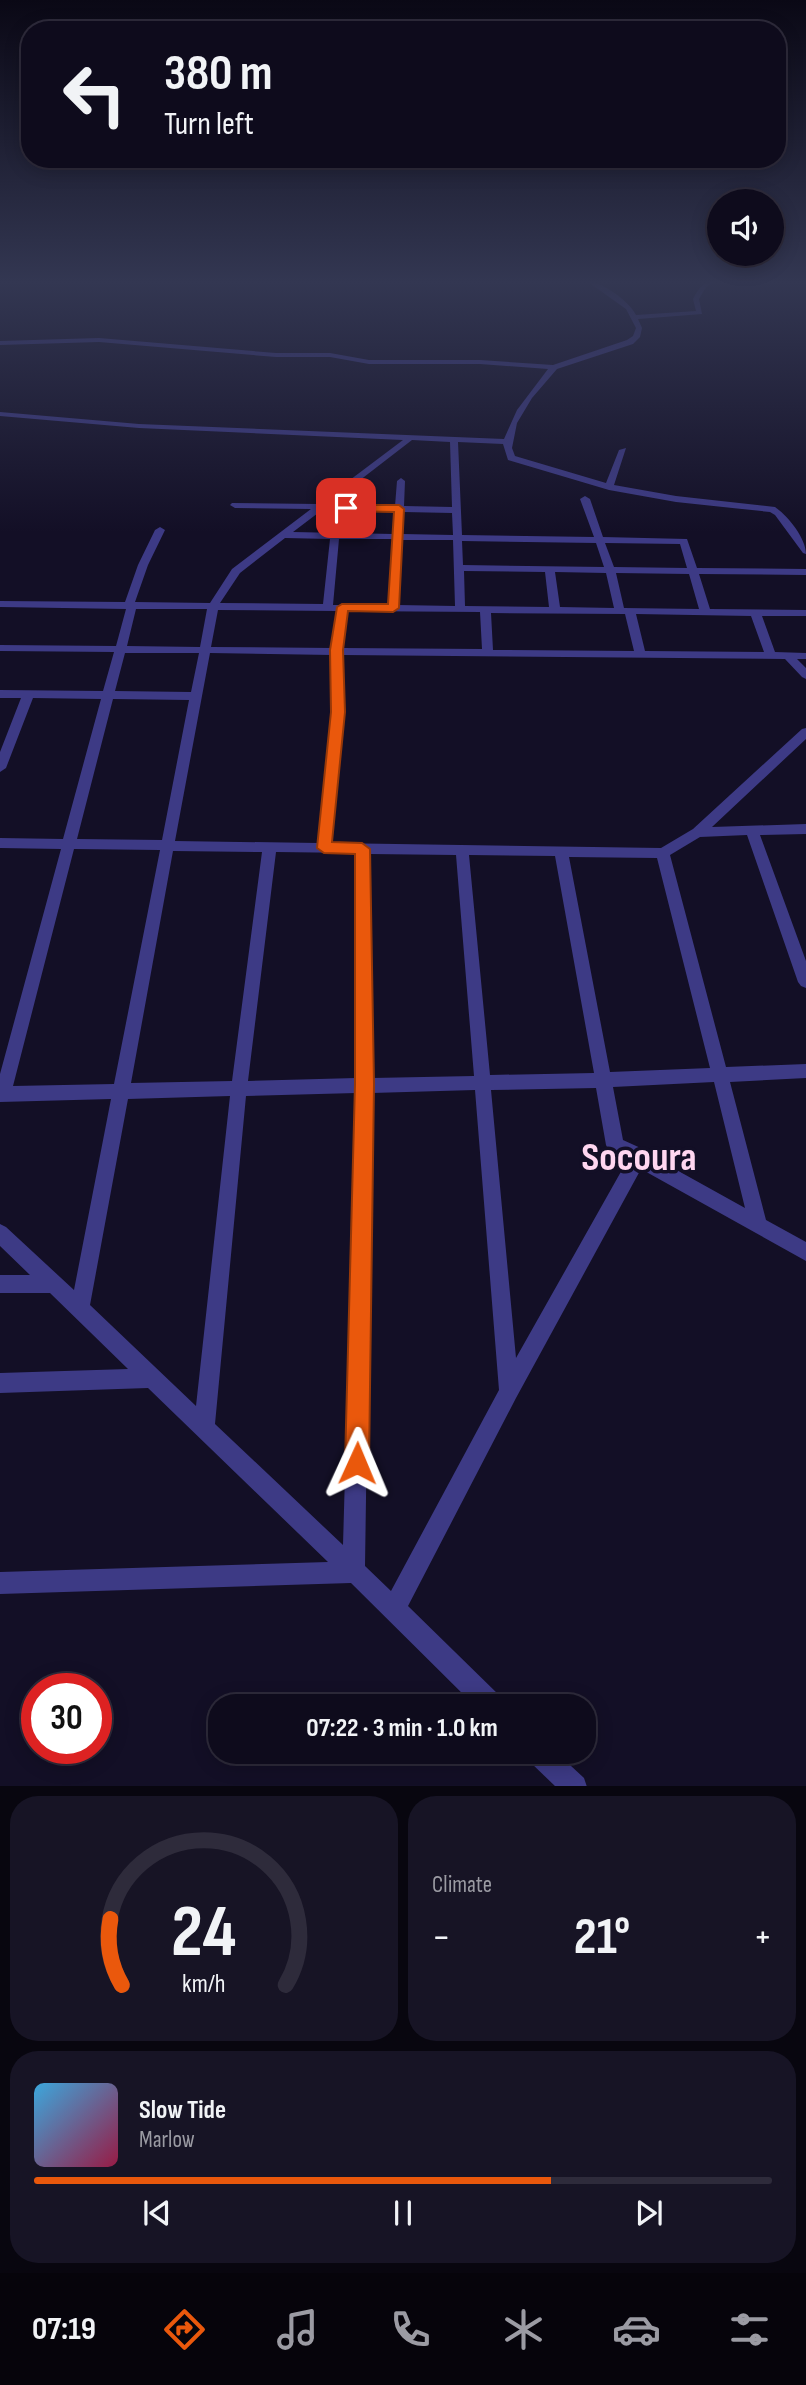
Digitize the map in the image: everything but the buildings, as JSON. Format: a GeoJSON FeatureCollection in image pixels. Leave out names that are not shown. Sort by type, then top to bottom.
{"type":"FeatureCollection","features":[{"type":"Feature","properties":{"kind":"street"},"geometry":{"type":"LineString","coordinates":[[530,365],[559,365]]}},
{"type":"Feature","properties":{"kind":"street"},"geometry":{"type":"LineString","coordinates":[[554,367],[521,405],[508,442],[507,450],[511,458],[609,487],[676,499],[772,509],[778,513],[806,551]]}},
{"type":"Feature","properties":{"kind":"street"},"geometry":{"type":"LineString","coordinates":[[0,414],[139,426],[508,442]]}},
{"type":"Feature","properties":{"kind":"street"},"geometry":{"type":"LineString","coordinates":[[80,1307],[213,606],[236,571],[409,439]]}},
{"type":"Feature","properties":{"kind":"street"},"geometry":{"type":"LineString","coordinates":[[454,441],[456,537],[461,568],[460,609]]}},
{"type":"Feature","properties":{"kind":"street"},"geometry":{"type":"LineString","coordinates":[[609,487],[624,450]]}},
{"type":"Feature","properties":{"kind":"street"},"geometry":{"type":"LineString","coordinates":[[393,608],[401,481]]}},
{"type":"Feature","properties":{"kind":"street"},"geometry":{"type":"LineString","coordinates":[[585,499],[640,654]]}},
{"type":"Feature","properties":{"kind":"street"},"geometry":{"type":"LineString","coordinates":[[235,505],[455,510]]}},
{"type":"Feature","properties":{"kind":"street"},"geometry":{"type":"LineString","coordinates":[[160,530],[143,565],[131,605],[1,1093],[601,1080],[806,1071]]}},
{"type":"Feature","properties":{"kind":"street"},"geometry":{"type":"LineString","coordinates":[[284,535],[684,541],[705,611]]}},
{"type":"Feature","properties":{"kind":"street"},"geometry":{"type":"LineString","coordinates":[[328,607],[335,536]]}},
{"type":"Feature","properties":{"kind":"street"},"geometry":{"type":"LineString","coordinates":[[461,568],[806,572]]}},
{"type":"Feature","properties":{"kind":"street"},"geometry":{"type":"LineString","coordinates":[[550,569],[555,610]]}},
{"type":"Feature","properties":{"kind":"street"},"geometry":{"type":"LineString","coordinates":[[0,604],[806,612]]}},
{"type":"Feature","properties":{"kind":"street"},"geometry":{"type":"LineString","coordinates":[[324,848],[338,712],[337,650],[342,607]]}},
{"type":"Feature","properties":{"kind":"street"},"geometry":{"type":"LineString","coordinates":[[485,609],[488,652]]}},
{"type":"Feature","properties":{"kind":"street"},"geometry":{"type":"LineString","coordinates":[[755,612],[771,655]]}},
{"type":"Feature","properties":{"kind":"street"},"geometry":{"type":"LineString","coordinates":[[0,648],[806,656]]}},
{"type":"Feature","properties":{"kind":"street"},"geometry":{"type":"LineString","coordinates":[[788,656],[806,676]]}},
{"type":"Feature","properties":{"kind":"street"},"geometry":{"type":"LineString","coordinates":[[0,694],[196,696]]}},
{"type":"Feature","properties":{"kind":"street"},"geometry":{"type":"LineString","coordinates":[[0,768],[28,695]]}},
{"type":"Feature","properties":{"kind":"street"},"geometry":{"type":"LineString","coordinates":[[0,843],[663,853],[698,832],[806,732]]}},
{"type":"Feature","properties":{"kind":"street"},"geometry":{"type":"LineString","coordinates":[[698,832],[806,829]]}},
{"type":"Feature","properties":{"kind":"street"},"geometry":{"type":"LineString","coordinates":[[752,831],[806,982]]}},
{"type":"Feature","properties":{"kind":"street"},"geometry":{"type":"LineString","coordinates":[[204,1427],[239,1087],[270,846]]}},
{"type":"Feature","properties":{"kind":"street"},"geometry":{"type":"LineString","coordinates":[[354,1572],[365,1084],[362,849]]}},
{"type":"Feature","properties":{"kind":"street"},"geometry":{"type":"LineString","coordinates":[[462,849],[509,1391]]}},
{"type":"Feature","properties":{"kind":"street"},"geometry":{"type":"LineString","coordinates":[[561,851],[601,1080],[615,1144],[806,1252]]}},
{"type":"Feature","properties":{"kind":"street"},"geometry":{"type":"LineString","coordinates":[[663,853],[758,1224]]}},
{"type":"Feature","properties":{"kind":"street"},"geometry":{"type":"LineString","coordinates":[[394,1609],[509,1391],[639,1156]]}},
{"type":"Feature","properties":{"kind":"street"},"geometry":{"type":"LineString","coordinates":[[0,1233],[50,1284],[80,1307],[480,1694]]}},
{"type":"Feature","properties":{"kind":"street"},"geometry":{"type":"LineString","coordinates":[[0,1284],[50,1284]]}},
{"type":"Feature","properties":{"kind":"street"},"geometry":{"type":"LineString","coordinates":[[0,1383],[151,1378]]}},
{"type":"Feature","properties":{"kind":"street"},"geometry":{"type":"LineString","coordinates":[[0,1583],[354,1572]]}},
{"type":"Feature","properties":{"kind":"street"},"geometry":{"type":"LineString","coordinates":[[551,1764],[574,1786]]}},
{"type":"Feature","properties":{"kind":"district","name":"Socoura"},"geometry":{"type":"Point","coordinates":[639,1156]}},
{"type":"Feature","properties":{"kind":"route"},"geometry":{"type":"LineString","coordinates":[[346,508],[399,509],[393,608],[342,607],[337,650],[338,712],[324,848],[362,849],[365,1084],[357,1463]]}}]}
